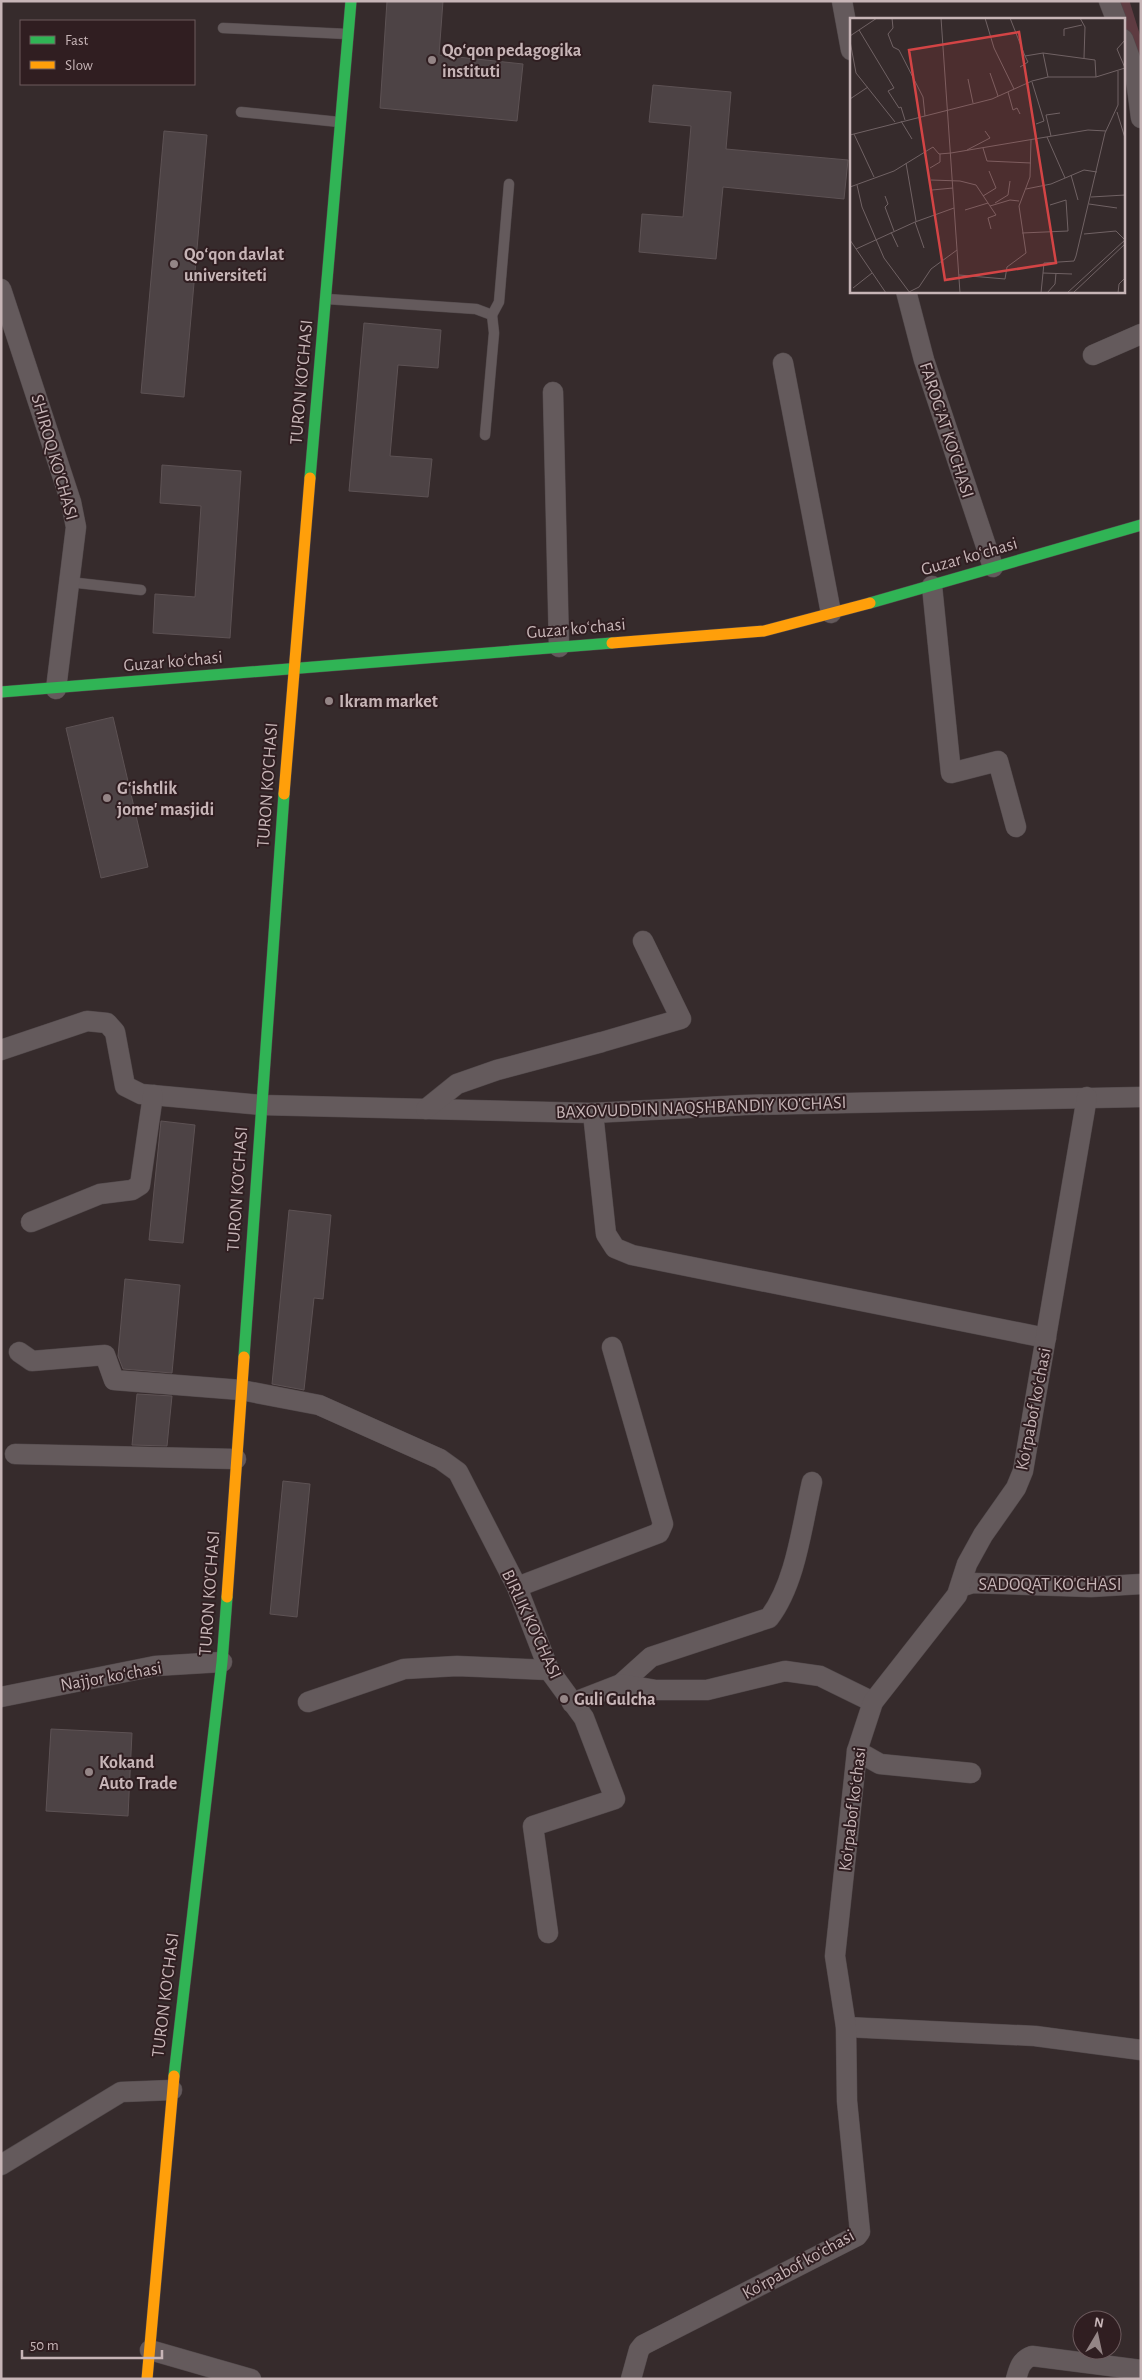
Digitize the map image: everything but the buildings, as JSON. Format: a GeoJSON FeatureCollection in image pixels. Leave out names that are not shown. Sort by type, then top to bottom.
{"type":"FeatureCollection","features":[{"type":"Feature","properties":{"kind":"main road","name":"TURON KO'CHASI"},"geometry":{"type":"LineString","coordinates":[[147,2379],[172,2090],[222,1662],[260,1105],[293,668],[351,1]]}},
{"type":"Feature","properties":{"kind":"main road","name":"Guzar koʻchasi"},"geometry":{"type":"LineString","coordinates":[[1,692],[764,631],[932,586],[1141,525]]}},
{"type":"Feature","properties":{"kind":"street"},"geometry":{"type":"LineString","coordinates":[[842,1],[850,45]]}},
{"type":"Feature","properties":{"kind":"street"},"geometry":{"type":"LineString","coordinates":[[1110,1],[1116,18]]}},
{"type":"Feature","properties":{"kind":"street"},"geometry":{"type":"LineString","coordinates":[[1124,42],[1135,72],[1141,118]]}},
{"type":"Feature","properties":{"kind":"street","name":"SHIROQ KO'CHASI"},"geometry":{"type":"LineString","coordinates":[[1,289],[71,502],[76,527],[56,689]]}},
{"type":"Feature","properties":{"kind":"street","name":"FAROG'AT KO'CHASI"},"geometry":{"type":"LineString","coordinates":[[906,292],[924,360],[993,567]]}},
{"type":"Feature","properties":{"kind":"street"},"geometry":{"type":"LineString","coordinates":[[1093,355],[1141,334]]}},
{"type":"Feature","properties":{"kind":"street"},"geometry":{"type":"LineString","coordinates":[[783,363],[831,613]]}},
{"type":"Feature","properties":{"kind":"street"},"geometry":{"type":"LineString","coordinates":[[553,392],[559,647]]}},
{"type":"Feature","properties":{"kind":"street"},"geometry":{"type":"LineString","coordinates":[[932,586],[951,773],[998,761],[1016,827]]}},
{"type":"Feature","properties":{"kind":"street"},"geometry":{"type":"LineString","coordinates":[[426,1109],[457,1084],[496,1070],[681,1019],[643,941]]}},
{"type":"Feature","properties":{"kind":"street","name":"BAXOVUDDIN NAQSHBANDIY KO'CHASI"},"geometry":{"type":"LineString","coordinates":[[1,1050],[87,1021],[107,1023],[115,1032],[125,1086],[141,1094],[260,1105],[593,1113],[745,1105],[1141,1097]]}},
{"type":"Feature","properties":{"kind":"street"},"geometry":{"type":"LineString","coordinates":[[31,1222],[100,1194],[132,1190],[140,1185],[153,1095]]}},
{"type":"Feature","properties":{"kind":"street","name":"Ko'rpabof koʻchasi"},"geometry":{"type":"LineString","coordinates":[[631,2379],[639,2350],[644,2345],[857,2236],[860,2232],[847,2100],[846,2027],[835,1956],[857,1751],[872,1702],[957,1594],[967,1564],[983,1535],[1016,1488],[1024,1471],[1087,1098]]}},
{"type":"Feature","properties":{"kind":"street"},"geometry":{"type":"LineString","coordinates":[[593,1113],[606,1234],[614,1248],[632,1256],[1046,1338]]}},
{"type":"Feature","properties":{"kind":"street"},"geometry":{"type":"LineString","coordinates":[[517,1587],[659,1533],[662,1530],[663,1524],[612,1347]]}},
{"type":"Feature","properties":{"kind":"street","name":"BIRLIK KO'CHASI"},"geometry":{"type":"LineString","coordinates":[[19,1352],[32,1361],[105,1355],[114,1380],[241,1390],[303,1400],[319,1405],[448,1464],[458,1472],[517,1587],[549,1670],[584,1718],[615,1799],[533,1826],[548,1933]]}},
{"type":"Feature","properties":{"kind":"street"},"geometry":{"type":"LineString","coordinates":[[15,1454],[236,1459]]}},
{"type":"Feature","properties":{"kind":"street"},"geometry":{"type":"LineString","coordinates":[[572,1703],[621,1684],[650,1657],[769,1618],[780,1603],[787,1585],[812,1482]]}},
{"type":"Feature","properties":{"kind":"street","name":"SADOQAT KO'CHASI"},"geometry":{"type":"LineString","coordinates":[[960,1587],[973,1583],[1091,1587],[1141,1584]]}},
{"type":"Feature","properties":{"kind":"street","name":"Najjor koʻchasi"},"geometry":{"type":"LineString","coordinates":[[1,1697],[155,1666],[222,1662]]}},
{"type":"Feature","properties":{"kind":"street"},"geometry":{"type":"LineString","coordinates":[[308,1702],[404,1669],[457,1666],[549,1670]]}},
{"type":"Feature","properties":{"kind":"street"},"geometry":{"type":"LineString","coordinates":[[621,1684],[656,1690],[707,1690],[785,1671],[820,1676],[872,1702]]}},
{"type":"Feature","properties":{"kind":"street"},"geometry":{"type":"LineString","coordinates":[[857,1751],[880,1764],[970,1773]]}},
{"type":"Feature","properties":{"kind":"street"},"geometry":{"type":"LineString","coordinates":[[846,2027],[1034,2036],[1141,2050]]}},
{"type":"Feature","properties":{"kind":"street"},"geometry":{"type":"LineString","coordinates":[[1,2165],[121,2092],[172,2090]]}},
{"type":"Feature","properties":{"kind":"street"},"geometry":{"type":"LineString","coordinates":[[150,2350],[251,2379]]}},
{"type":"Feature","properties":{"kind":"street"},"geometry":{"type":"LineString","coordinates":[[1016,2379],[1020,2364],[1026,2358],[1032,2356],[1141,2370]]}},
{"type":"Feature","properties":{"kind":"lane"},"geometry":{"type":"LineString","coordinates":[[224,28],[348,34]]}},
{"type":"Feature","properties":{"kind":"lane"},"geometry":{"type":"LineString","coordinates":[[241,112],[340,122]]}},
{"type":"Feature","properties":{"kind":"lane"},"geometry":{"type":"LineString","coordinates":[[485,435],[494,333],[492,315],[499,302],[509,184]]}},
{"type":"Feature","properties":{"kind":"lane"},"geometry":{"type":"LineString","coordinates":[[326,299],[476,309],[492,315]]}},
{"type":"Feature","properties":{"kind":"lane"},"geometry":{"type":"LineString","coordinates":[[69,582],[142,590]]}},
{"type":"Feature","properties":{"kind":"waterway"},"geometry":{"type":"LineString","coordinates":[[1119,1],[1136,56]]}},
{"type":"Feature","properties":{"kind":"traffic: fast"},"geometry":{"type":"LineString","coordinates":[[310,478],[351,1]]}},
{"type":"Feature","properties":{"kind":"traffic: fast"},"geometry":{"type":"LineString","coordinates":[[870,603],[1141,525]]}},
{"type":"Feature","properties":{"kind":"traffic: fast"},"geometry":{"type":"LineString","coordinates":[[1,692],[612,643]]}},
{"type":"Feature","properties":{"kind":"traffic: fast"},"geometry":{"type":"LineString","coordinates":[[244,1357],[284,794]]}},
{"type":"Feature","properties":{"kind":"traffic: fast"},"geometry":{"type":"LineString","coordinates":[[174,2076],[222,1662],[227,1597]]}},
{"type":"Feature","properties":{"kind":"traffic: slow"},"geometry":{"type":"LineString","coordinates":[[284,794],[310,478]]}},
{"type":"Feature","properties":{"kind":"traffic: slow"},"geometry":{"type":"LineString","coordinates":[[612,643],[764,631],[870,603]]}},
{"type":"Feature","properties":{"kind":"traffic: slow"},"geometry":{"type":"LineString","coordinates":[[227,1597],[244,1357]]}},
{"type":"Feature","properties":{"kind":"traffic: slow"},"geometry":{"type":"LineString","coordinates":[[147,2379],[174,2076]]}},
{"type":"Feature","properties":{"kind":"place","name":"Qoʻqon pedagogika instituti"},"geometry":{"type":"Point","coordinates":[432,60]}},
{"type":"Feature","properties":{"kind":"place","name":"Qoʻqon davlat universiteti"},"geometry":{"type":"Point","coordinates":[174,264]}},
{"type":"Feature","properties":{"kind":"place","name":"Ikram market"},"geometry":{"type":"Point","coordinates":[329,701]}},
{"type":"Feature","properties":{"kind":"place","name":"Gʻishtlik jome' masjidi"},"geometry":{"type":"Point","coordinates":[107,798]}},
{"type":"Feature","properties":{"kind":"place","name":"Guli Gulcha"},"geometry":{"type":"Point","coordinates":[564,1699]}},
{"type":"Feature","properties":{"kind":"place","name":"Kokand Auto Trade"},"geometry":{"type":"Point","coordinates":[89,1772]}}]}
